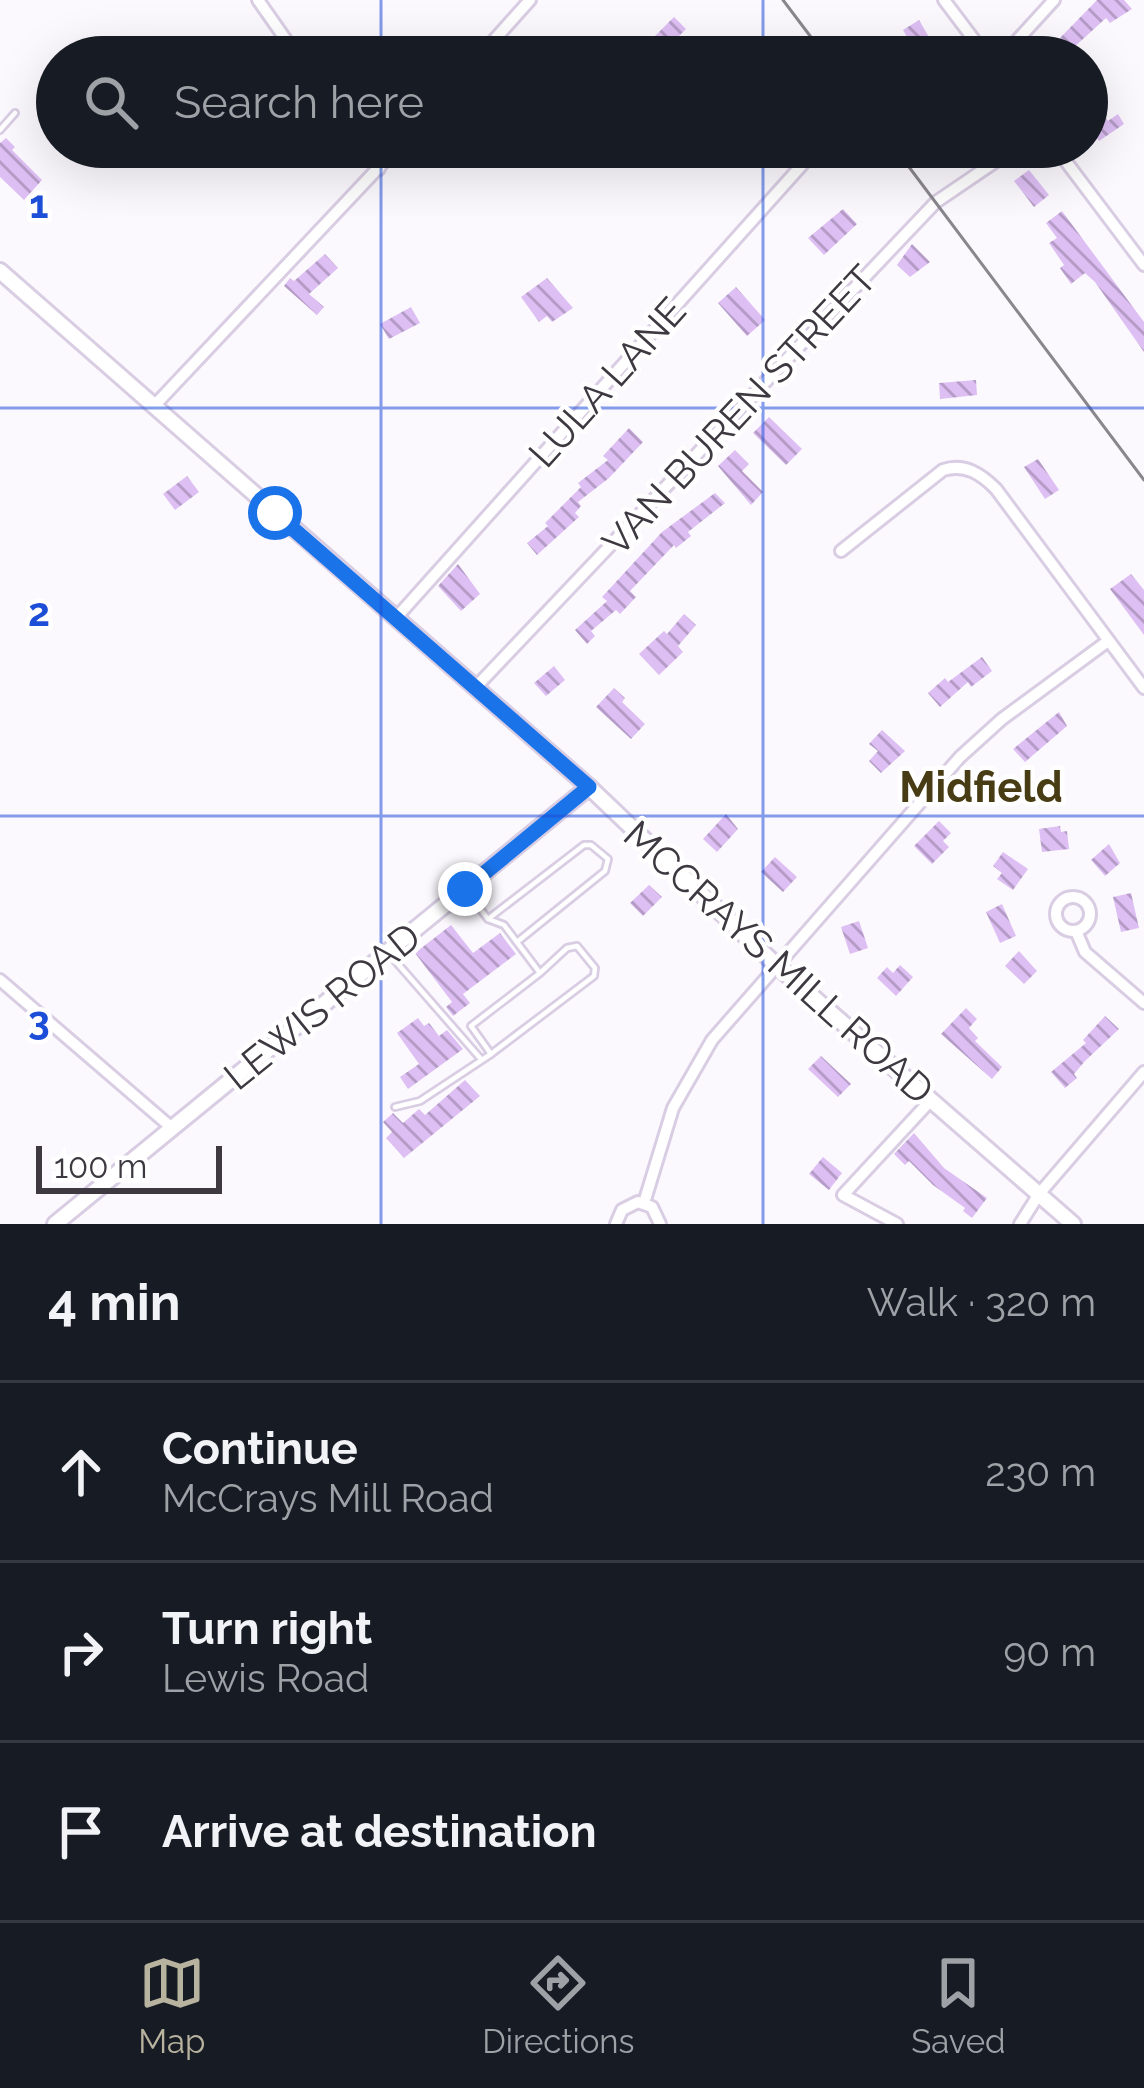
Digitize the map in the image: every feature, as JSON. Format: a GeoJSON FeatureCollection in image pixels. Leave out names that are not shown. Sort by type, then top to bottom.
{"type":"FeatureCollection","features":[{"type":"Feature","properties":{"kind":"street"},"geometry":{"type":"LineString","coordinates":[[258,0],[283,36]]}},
{"type":"Feature","properties":{"kind":"street"},"geometry":{"type":"LineString","coordinates":[[498,36],[530,0]]}},
{"type":"Feature","properties":{"kind":"street"},"geometry":{"type":"LineString","coordinates":[[944,0],[971,36]]}},
{"type":"Feature","properties":{"kind":"street"},"geometry":{"type":"LineString","coordinates":[[1021,36],[1054,0]]}},
{"type":"Feature","properties":{"kind":"street","name":"LULA LANE"},"geometry":{"type":"LineString","coordinates":[[396,618],[799,168]]}},
{"type":"Feature","properties":{"kind":"street","name":"VAN BUREN STREET"},"geometry":{"type":"LineString","coordinates":[[475,688],[936,202],[986,168]]}},
{"type":"Feature","properties":{"kind":"street"},"geometry":{"type":"LineString","coordinates":[[1071,168],[1144,265]]}},
{"type":"Feature","properties":{"kind":"street"},"geometry":{"type":"LineString","coordinates":[[154,406],[379,169]]}},
{"type":"Feature","properties":{"kind":"street","name":"MCCRAYS MILL ROAD"},"geometry":{"type":"LineString","coordinates":[[0,271],[589,787],[775,964],[1073,1224]]}},
{"type":"Feature","properties":{"kind":"street"},"geometry":{"type":"LineString","coordinates":[[841,551],[944,470],[953,466],[974,471],[996,489],[1144,688]]}},
{"type":"Feature","properties":{"kind":"street"},"geometry":{"type":"LineString","coordinates":[[644,1203],[674,1108],[712,1040],[960,757],[1002,719],[1108,641]]}},
{"type":"Feature","properties":{"kind":"street","name":"LEWIS ROAD"},"geometry":{"type":"LineString","coordinates":[[55,1224],[589,787]]}},
{"type":"Feature","properties":{"kind":"street"},"geometry":{"type":"LineString","coordinates":[[1076,931],[1085,952],[1144,1004]]}},
{"type":"Feature","properties":{"kind":"street"},"geometry":{"type":"LineString","coordinates":[[0,980],[172,1129]]}},
{"type":"Feature","properties":{"kind":"street"},"geometry":{"type":"LineString","coordinates":[[1020,1224],[1039,1194],[1144,1072]]}},
{"type":"Feature","properties":{"kind":"street"},"geometry":{"type":"LineString","coordinates":[[897,1224],[843,1195],[932,1100]]}},
{"type":"Feature","properties":{"kind":"street"},"geometry":{"type":"LineString","coordinates":[[616,1224],[626,1206],[644,1203],[656,1211],[660,1224]]}},
{"type":"Feature","properties":{"kind":"lane"},"geometry":{"type":"LineString","coordinates":[[0,130],[15,113]]}},
{"type":"Feature","properties":{"kind":"lane"},"geometry":{"type":"LineString","coordinates":[[488,919],[584,845],[608,859],[605,871],[517,942]]}},
{"type":"Feature","properties":{"kind":"lane"},"geometry":{"type":"LineString","coordinates":[[465,889],[488,919],[504,926],[540,973]]}},
{"type":"Feature","properties":{"kind":"lane"},"geometry":{"type":"LineString","coordinates":[[395,1107],[420,1101],[491,1054],[594,976],[595,968],[578,946],[567,949],[471,1026],[491,1054]]}},
{"type":"Feature","properties":{"kind":"lane"},"geometry":{"type":"LineString","coordinates":[[387,952],[480,1058]]}},
{"type":"Feature","properties":{"kind":"building"},"geometry":{"type":"Polygon","coordinates":[[[1097,0],[1124,0],[1132,9],[1110,23],[1106,18],[1086,36],[1062,36],[1097,0]]]}},
{"type":"Feature","properties":{"kind":"building"},"geometry":{"type":"Polygon","coordinates":[[[674,17],[686,29],[679,36],[655,36],[674,17]]]}},
{"type":"Feature","properties":{"kind":"building"},"geometry":{"type":"Polygon","coordinates":[[[919,20],[928,36],[906,36],[903,30],[919,20]]]}},
{"type":"Feature","properties":{"kind":"building"},"geometry":{"type":"Polygon","coordinates":[[[1118,114],[1124,124],[1108,135],[1108,121],[1118,114]]]}},
{"type":"Feature","properties":{"kind":"building"},"geometry":{"type":"Polygon","coordinates":[[[6,138],[42,180],[24,200],[0,177],[0,143],[6,138]]]}},
{"type":"Feature","properties":{"kind":"building"},"geometry":{"type":"Polygon","coordinates":[[[1029,170],[1049,195],[1034,207],[1014,181],[1029,170]]]}},
{"type":"Feature","properties":{"kind":"building"},"geometry":{"type":"Polygon","coordinates":[[[843,209],[857,224],[824,255],[808,238],[843,209]]]}},
{"type":"Feature","properties":{"kind":"building"},"geometry":{"type":"Polygon","coordinates":[[[1062,211],[1144,322],[1144,352],[1095,282],[1085,273],[1071,284],[1060,268],[1064,265],[1049,243],[1057,238],[1046,223],[1062,211]]]}},
{"type":"Feature","properties":{"kind":"building"},"geometry":{"type":"Polygon","coordinates":[[[912,244],[930,262],[910,277],[897,265],[912,244]]]}},
{"type":"Feature","properties":{"kind":"building"},"geometry":{"type":"Polygon","coordinates":[[[325,254],[338,268],[309,294],[324,307],[317,315],[284,286],[325,254]]]}},
{"type":"Feature","properties":{"kind":"building"},"geometry":{"type":"Polygon","coordinates":[[[547,278],[573,308],[552,322],[547,316],[539,322],[521,297],[547,278]]]}},
{"type":"Feature","properties":{"kind":"building"},"geometry":{"type":"Polygon","coordinates":[[[736,287],[765,320],[747,336],[718,303],[736,287]]]}},
{"type":"Feature","properties":{"kind":"building"},"geometry":{"type":"Polygon","coordinates":[[[411,307],[420,323],[389,339],[380,324],[411,307]]]}},
{"type":"Feature","properties":{"kind":"building"},"geometry":{"type":"Polygon","coordinates":[[[976,380],[977,395],[940,399],[939,383],[976,380]]]}},
{"type":"Feature","properties":{"kind":"building"},"geometry":{"type":"Polygon","coordinates":[[[769,417],[802,449],[786,465],[753,433],[769,417]]]}},
{"type":"Feature","properties":{"kind":"building"},"geometry":{"type":"Polygon","coordinates":[[[629,428],[643,442],[578,502],[581,506],[575,513],[579,517],[537,555],[527,543],[548,526],[545,523],[581,487],[578,483],[608,460],[603,456],[629,428]]]}},
{"type":"Feature","properties":{"kind":"building"},"geometry":{"type":"Polygon","coordinates":[[[735,450],[749,464],[742,471],[763,492],[751,505],[718,466],[735,450]]]}},
{"type":"Feature","properties":{"kind":"building"},"geometry":{"type":"Polygon","coordinates":[[[1038,459],[1059,490],[1045,499],[1024,467],[1038,459]]]}},
{"type":"Feature","properties":{"kind":"building"},"geometry":{"type":"Polygon","coordinates":[[[187,476],[199,492],[175,510],[163,494],[187,476]]]}},
{"type":"Feature","properties":{"kind":"building"},"geometry":{"type":"Polygon","coordinates":[[[715,493],[725,503],[688,532],[691,536],[674,545],[630,591],[636,597],[620,614],[616,610],[591,631],[595,636],[587,644],[575,630],[607,601],[602,597],[662,532],[715,493]]]}},
{"type":"Feature","properties":{"kind":"building"},"geometry":{"type":"Polygon","coordinates":[[[458,564],[480,594],[461,611],[438,586],[458,564]]]}},
{"type":"Feature","properties":{"kind":"building"},"geometry":{"type":"Polygon","coordinates":[[[1131,574],[1144,590],[1144,635],[1110,589],[1131,574]]]}},
{"type":"Feature","properties":{"kind":"building"},"geometry":{"type":"Polygon","coordinates":[[[684,614],[696,625],[678,646],[683,652],[659,675],[639,654],[664,631],[667,634],[684,614]]]}},
{"type":"Feature","properties":{"kind":"building"},"geometry":{"type":"Polygon","coordinates":[[[982,657],[992,671],[971,687],[968,682],[940,707],[928,693],[982,657]]]}},
{"type":"Feature","properties":{"kind":"building"},"geometry":{"type":"Polygon","coordinates":[[[554,666],[565,680],[546,696],[534,683],[554,666]]]}},
{"type":"Feature","properties":{"kind":"building"},"geometry":{"type":"Polygon","coordinates":[[[614,688],[645,724],[631,739],[596,707],[614,688]]]}},
{"type":"Feature","properties":{"kind":"building"},"geometry":{"type":"Polygon","coordinates":[[[1059,712],[1067,726],[1025,762],[1013,749],[1059,712]]]}},
{"type":"Feature","properties":{"kind":"building"},"geometry":{"type":"Polygon","coordinates":[[[882,730],[905,751],[881,773],[869,761],[878,751],[869,744],[882,730]]]}},
{"type":"Feature","properties":{"kind":"building"},"geometry":{"type":"Polygon","coordinates":[[[726,814],[738,829],[717,852],[703,839],[726,814]]]}},
{"type":"Feature","properties":{"kind":"building"},"geometry":{"type":"Polygon","coordinates":[[[939,821],[951,833],[943,841],[949,847],[932,864],[914,846],[939,821]]]}},
{"type":"Feature","properties":{"kind":"building"},"geometry":{"type":"Polygon","coordinates":[[[1060,826],[1061,832],[1067,831],[1069,849],[1042,852],[1039,829],[1060,826]]]}},
{"type":"Feature","properties":{"kind":"building"},"geometry":{"type":"Polygon","coordinates":[[[1109,844],[1120,863],[1105,876],[1091,860],[1109,844]]]}},
{"type":"Feature","properties":{"kind":"building"},"geometry":{"type":"Polygon","coordinates":[[[1003,852],[1028,869],[1013,890],[997,879],[1002,873],[993,866],[1003,852]]]}},
{"type":"Feature","properties":{"kind":"building"},"geometry":{"type":"Polygon","coordinates":[[[775,857],[797,877],[783,892],[761,872],[775,857]]]}},
{"type":"Feature","properties":{"kind":"building"},"geometry":{"type":"Polygon","coordinates":[[[649,885],[662,897],[643,916],[630,903],[649,885]]]}},
{"type":"Feature","properties":{"kind":"building"},"geometry":{"type":"Polygon","coordinates":[[[1131,893],[1139,928],[1121,932],[1113,897],[1131,893]]]}},
{"type":"Feature","properties":{"kind":"building"},"geometry":{"type":"Polygon","coordinates":[[[1002,904],[1016,936],[1000,943],[986,912],[1002,904]]]}},
{"type":"Feature","properties":{"kind":"building"},"geometry":{"type":"Polygon","coordinates":[[[859,921],[868,948],[850,954],[841,927],[859,921]]]}},
{"type":"Feature","properties":{"kind":"building"},"geometry":{"type":"Polygon","coordinates":[[[451,925],[473,953],[500,933],[516,954],[463,994],[470,1003],[453,1016],[446,1007],[452,1002],[415,953],[451,925]]]}},
{"type":"Feature","properties":{"kind":"building"},"geometry":{"type":"Polygon","coordinates":[[[1019,951],[1037,971],[1024,984],[1005,966],[1019,951]]]}},
{"type":"Feature","properties":{"kind":"building"},"geometry":{"type":"Polygon","coordinates":[[[900,965],[913,977],[896,996],[877,978],[887,967],[893,973],[900,965]]]}},
{"type":"Feature","properties":{"kind":"building"},"geometry":{"type":"Polygon","coordinates":[[[966,1008],[977,1019],[969,1028],[978,1038],[975,1041],[1002,1067],[992,1079],[941,1034],[966,1008]]]}},
{"type":"Feature","properties":{"kind":"building"},"geometry":{"type":"Polygon","coordinates":[[[1105,1016],[1119,1029],[1065,1088],[1051,1072],[1086,1043],[1083,1040],[1105,1016]]]}},
{"type":"Feature","properties":{"kind":"building"},"geometry":{"type":"Polygon","coordinates":[[[418,1018],[439,1036],[447,1030],[463,1049],[408,1089],[400,1077],[419,1064],[397,1033],[418,1018]]]}},
{"type":"Feature","properties":{"kind":"building"},"geometry":{"type":"Polygon","coordinates":[[[821,1056],[851,1084],[838,1097],[808,1069],[821,1056]]]}},
{"type":"Feature","properties":{"kind":"building"},"geometry":{"type":"Polygon","coordinates":[[[465,1080],[480,1096],[404,1158],[386,1138],[392,1132],[383,1122],[393,1113],[403,1123],[419,1109],[425,1115],[465,1080]]]}},
{"type":"Feature","properties":{"kind":"building"},"geometry":{"type":"Polygon","coordinates":[[[914,1133],[944,1168],[987,1198],[972,1218],[909,1161],[905,1165],[894,1154],[914,1133]]]}},
{"type":"Feature","properties":{"kind":"building"},"geometry":{"type":"Polygon","coordinates":[[[823,1157],[842,1173],[829,1190],[809,1174],[823,1157]]]}},
{"type":"Feature","properties":{"kind":"railway"},"geometry":{"type":"LineString","coordinates":[[783,0],[810,36]]}},
{"type":"Feature","properties":{"kind":"railway"},"geometry":{"type":"LineString","coordinates":[[910,168],[1144,480]]}},
{"type":"Feature","properties":{"kind":"district","name":"Midfield"},"geometry":{"type":"Point","coordinates":[981,787]}},
{"type":"Feature","properties":{"kind":"route"},"geometry":{"type":"LineString","coordinates":[[275,513],[589,787],[465,889]]}}]}
